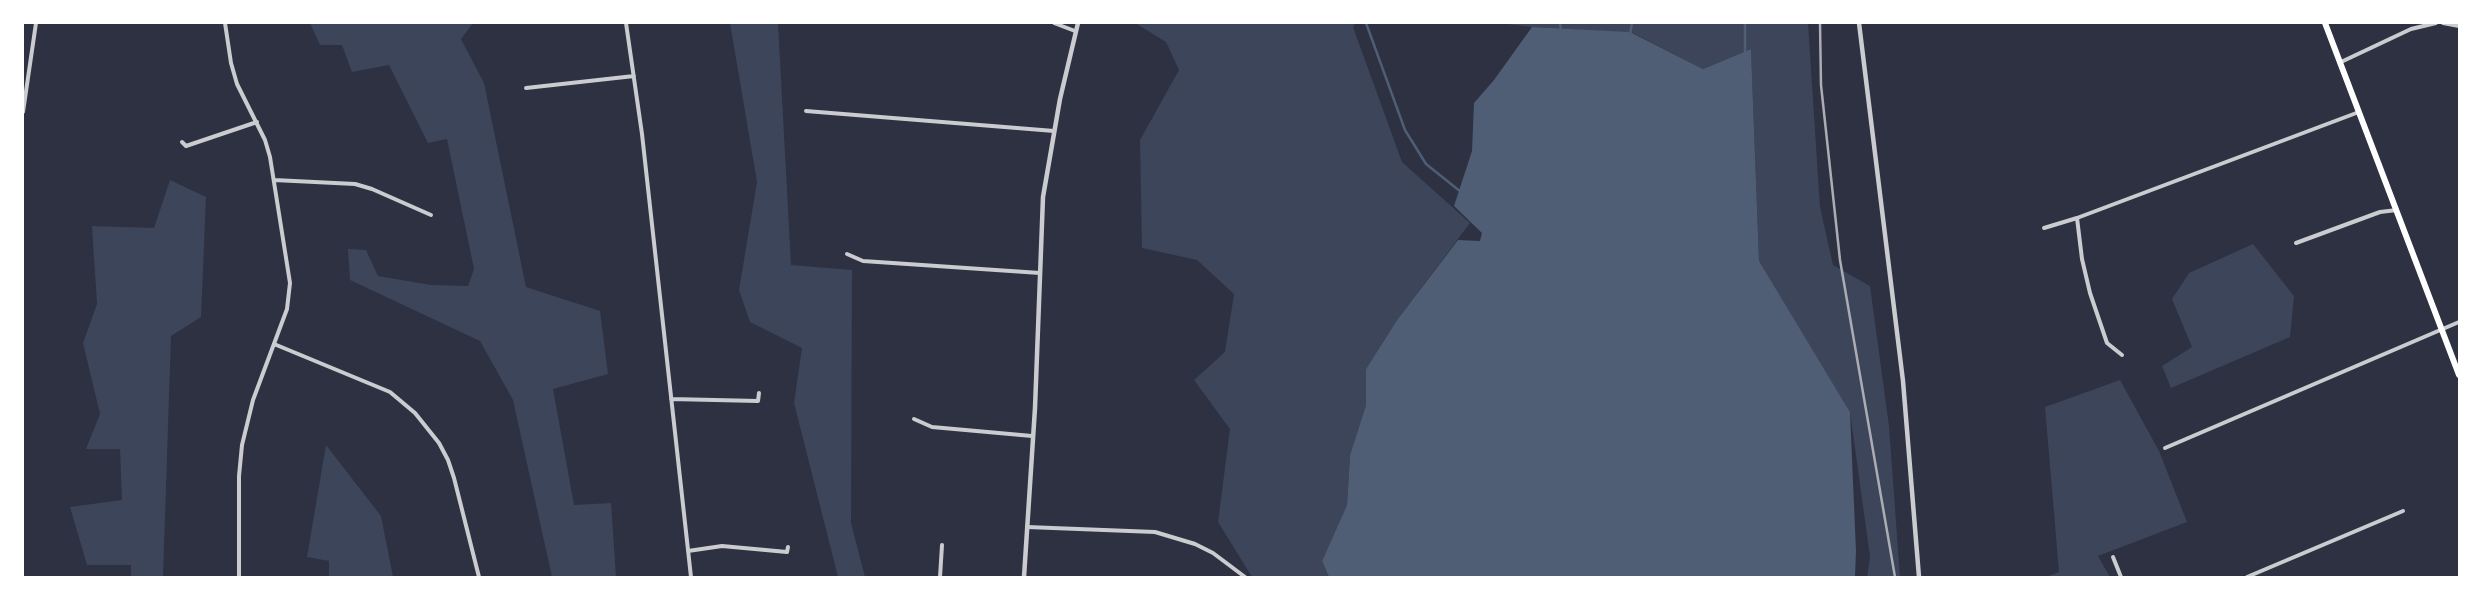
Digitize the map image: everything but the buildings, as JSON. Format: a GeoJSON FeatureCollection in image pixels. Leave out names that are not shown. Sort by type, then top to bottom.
{"type":"FeatureCollection","features":[{"type":"Feature","properties":{"kind":"main road"},"geometry":{"type":"LineString","coordinates":[[2325,23],[2443,328],[2459,375]]}},
{"type":"Feature","properties":{"kind":"street"},"geometry":{"type":"LineString","coordinates":[[23,112],[36,23]]}},
{"type":"Feature","properties":{"kind":"street"},"geometry":{"type":"LineString","coordinates":[[225,23],[231,63],[237,84],[265,140],[274,180],[290,283],[287,309],[253,400],[242,445],[239,476],[239,577]]}},
{"type":"Feature","properties":{"kind":"street"},"geometry":{"type":"LineString","coordinates":[[626,23],[634,76],[672,399],[691,577]]}},
{"type":"Feature","properties":{"kind":"street"},"geometry":{"type":"LineString","coordinates":[[1054,23],[1075,30]]}},
{"type":"Feature","properties":{"kind":"street"},"geometry":{"type":"LineString","coordinates":[[1024,577],[1043,197],[1054,131],[1075,30],[1078,23]]}},
{"type":"Feature","properties":{"kind":"street"},"geometry":{"type":"LineString","coordinates":[[1859,23],[1903,381],[1919,577]]}},
{"type":"Feature","properties":{"kind":"street"},"geometry":{"type":"LineString","coordinates":[[2341,62],[2411,28],[2436,23]]}},
{"type":"Feature","properties":{"kind":"street"},"geometry":{"type":"LineString","coordinates":[[2443,23],[2459,26]]}},
{"type":"Feature","properties":{"kind":"street"},"geometry":{"type":"LineString","coordinates":[[526,88],[634,76]]}},
{"type":"Feature","properties":{"kind":"street"},"geometry":{"type":"LineString","coordinates":[[806,111],[1054,131]]}},
{"type":"Feature","properties":{"kind":"street"},"geometry":{"type":"LineString","coordinates":[[2044,228],[2077,218],[2359,112]]}},
{"type":"Feature","properties":{"kind":"street"},"geometry":{"type":"LineString","coordinates":[[182,142],[186,146],[256,122]]}},
{"type":"Feature","properties":{"kind":"street"},"geometry":{"type":"LineString","coordinates":[[274,180],[355,184],[372,189],[431,215]]}},
{"type":"Feature","properties":{"kind":"street"},"geometry":{"type":"LineString","coordinates":[[2296,244],[2380,212],[2397,210]]}},
{"type":"Feature","properties":{"kind":"street"},"geometry":{"type":"LineString","coordinates":[[2077,218],[2082,259],[2090,293],[2107,343],[2122,355]]}},
{"type":"Feature","properties":{"kind":"street"},"geometry":{"type":"LineString","coordinates":[[847,254],[863,261],[1040,273]]}},
{"type":"Feature","properties":{"kind":"street"},"geometry":{"type":"LineString","coordinates":[[2165,448],[2459,322]]}},
{"type":"Feature","properties":{"kind":"street"},"geometry":{"type":"LineString","coordinates":[[274,344],[390,392],[415,413],[439,443],[448,460],[479,577]]}},
{"type":"Feature","properties":{"kind":"street"},"geometry":{"type":"LineString","coordinates":[[672,399],[758,401],[759,393]]}},
{"type":"Feature","properties":{"kind":"street"},"geometry":{"type":"LineString","coordinates":[[914,419],[932,427],[1032,436]]}},
{"type":"Feature","properties":{"kind":"street"},"geometry":{"type":"LineString","coordinates":[[2247,577],[2403,511]]}},
{"type":"Feature","properties":{"kind":"street"},"geometry":{"type":"LineString","coordinates":[[1027,527],[1138,529],[1161,533],[1195,544],[1213,553],[1246,577]]}},
{"type":"Feature","properties":{"kind":"street"},"geometry":{"type":"LineString","coordinates":[[940,577],[942,545]]}},
{"type":"Feature","properties":{"kind":"street"},"geometry":{"type":"LineString","coordinates":[[688,550],[722,546],[787,552],[788,547]]}},
{"type":"Feature","properties":{"kind":"street"},"geometry":{"type":"LineString","coordinates":[[2113,557],[2121,577]]}},
{"type":"Feature","properties":{"kind":"shaded area"},"geometry":{"type":"Polygon","coordinates":[[[310,23],[473,23],[461,39],[484,83],[526,287],[600,311],[608,374],[553,389],[574,505],[611,503],[616,577],[552,577],[513,400],[480,341],[350,280],[348,249],[366,250],[378,276],[431,285],[468,286],[474,269],[447,139],[428,143],[389,65],[352,72],[342,45],[320,45],[310,23]]]}},
{"type":"Feature","properties":{"kind":"shaded area"},"geometry":{"type":"Polygon","coordinates":[[[730,23],[778,23],[791,265],[852,270],[851,523],[865,577],[838,577],[794,403],[802,348],[750,322],[739,290],[757,182],[730,23]]]}},
{"type":"Feature","properties":{"kind":"shaded area"},"geometry":{"type":"Polygon","coordinates":[[[1135,23],[1355,23],[1353,27],[1402,162],[1470,223],[1397,320],[1366,369],[1366,405],[1350,455],[1347,505],[1322,561],[1329,577],[1252,577],[1218,522],[1230,429],[1194,380],[1225,352],[1234,294],[1197,260],[1142,248],[1140,140],[1179,70],[1166,42],[1135,23]]]}},
{"type":"Feature","properties":{"kind":"shaded area"},"geometry":{"type":"Polygon","coordinates":[[[1499,23],[1808,23],[1820,207],[1833,265],[1870,286],[1889,426],[1900,577],[1867,577],[1870,557],[1850,412],[1759,262],[1751,49],[1703,69],[1633,33],[1533,27],[1499,23]]]}},
{"type":"Feature","properties":{"kind":"shaded area"},"geometry":{"type":"Polygon","coordinates":[[[1532,27],[1630,32],[1703,69],[1751,49],[1759,261],[1850,412],[1856,551],[1855,577],[1329,577],[1322,561],[1347,505],[1350,455],[1366,405],[1366,369],[1397,320],[1458,240],[1480,241],[1482,233],[1454,206],[1472,151],[1474,103],[1494,80],[1532,27]]]}},
{"type":"Feature","properties":{"kind":"shaded area"},"geometry":{"type":"Polygon","coordinates":[[[170,180],[206,197],[201,317],[171,336],[163,577],[131,577],[131,565],[87,565],[70,507],[122,500],[120,449],[86,449],[100,414],[83,343],[97,304],[92,226],[154,228],[170,180]]]}},
{"type":"Feature","properties":{"kind":"shaded area"},"geometry":{"type":"Polygon","coordinates":[[[2253,244],[2294,296],[2290,337],[2171,388],[2162,366],[2192,347],[2172,299],[2189,273],[2253,244]]]}},
{"type":"Feature","properties":{"kind":"shaded area"},"geometry":{"type":"Polygon","coordinates":[[[2120,380],[2159,451],[2187,522],[2098,556],[2110,577],[2046,577],[2059,572],[2045,407],[2120,380]]]}},
{"type":"Feature","properties":{"kind":"shaded area"},"geometry":{"type":"Polygon","coordinates":[[[326,445],[381,516],[393,577],[329,577],[329,561],[307,557],[326,445]]]}},
{"type":"Feature","properties":{"kind":"waterway"},"geometry":{"type":"LineString","coordinates":[[1366,23],[1405,130],[1426,164],[1461,192]]}},
{"type":"Feature","properties":{"kind":"waterway"},"geometry":{"type":"LineString","coordinates":[[1560,23],[1561,31]]}},
{"type":"Feature","properties":{"kind":"waterway"},"geometry":{"type":"LineString","coordinates":[[1630,34],[1632,23]]}},
{"type":"Feature","properties":{"kind":"waterway"},"geometry":{"type":"LineString","coordinates":[[1745,23],[1745,54]]}},
{"type":"Feature","properties":{"kind":"railway"},"geometry":{"type":"LineString","coordinates":[[1820,23],[1821,85],[1840,260],[1895,577]]}}]}
